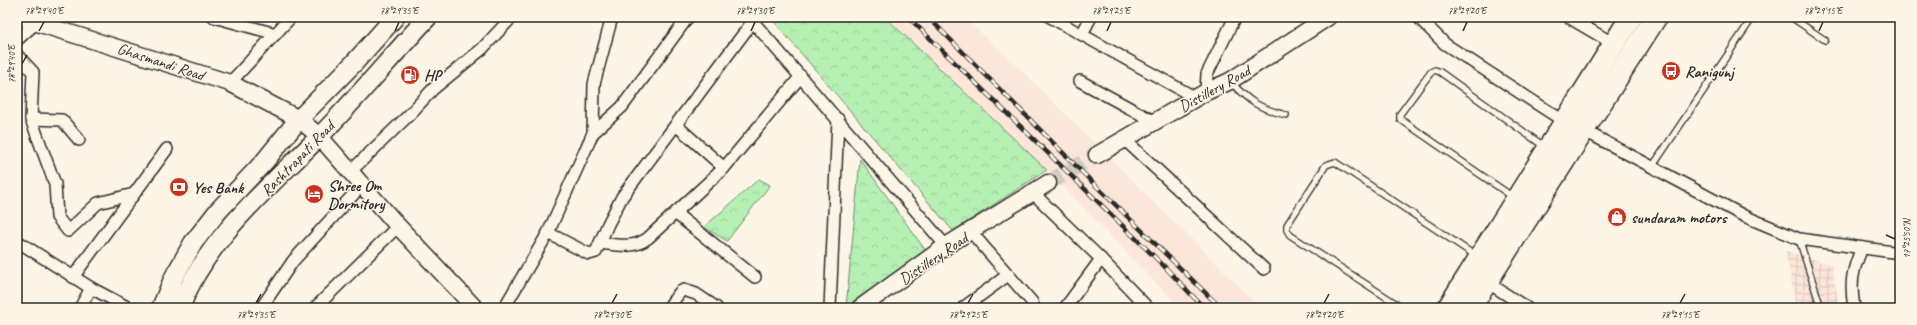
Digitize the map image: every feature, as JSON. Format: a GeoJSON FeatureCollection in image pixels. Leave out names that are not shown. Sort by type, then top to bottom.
{"type":"FeatureCollection","features":[{"type":"Feature","properties":{"kind":"highway"},"geometry":{"type":"LineString","coordinates":[[1470,308],[1487,282],[1574,126],[1614,44],[1631,17]]}},
{"type":"Feature","properties":{"kind":"highway"},"geometry":{"type":"LineString","coordinates":[[1448,308],[1548,149],[1574,126],[1656,17]]}},
{"type":"Feature","properties":{"kind":"main road","name":"Rashtrapati Road"},"geometry":{"type":"LineString","coordinates":[[161,308],[174,277],[193,243],[218,211],[264,162],[299,119],[354,63],[395,17]]}},
{"type":"Feature","properties":{"kind":"main road","name":"Rashtrapati Road"},"geometry":{"type":"LineString","coordinates":[[180,308],[187,290],[207,255],[242,215],[319,136],[428,17]]}},
{"type":"Feature","properties":{"kind":"street","name":"Ghasmandi Road"},"geometry":{"type":"LineString","coordinates":[[18,17],[38,19],[229,84],[299,119],[319,136],[398,226],[475,308]]}},
{"type":"Feature","properties":{"kind":"street"},"geometry":{"type":"LineString","coordinates":[[214,17],[240,20],[276,34]]}},
{"type":"Feature","properties":{"kind":"street"},"geometry":{"type":"LineString","coordinates":[[229,84],[291,17]]}},
{"type":"Feature","properties":{"kind":"street"},"geometry":{"type":"LineString","coordinates":[[351,171],[409,115],[432,89],[482,49],[512,17]]}},
{"type":"Feature","properties":{"kind":"street"},"geometry":{"type":"LineString","coordinates":[[504,308],[548,233],[593,133],[594,84],[612,17]]}},
{"type":"Feature","properties":{"kind":"street"},"geometry":{"type":"LineString","coordinates":[[593,133],[622,107],[688,17]]}},
{"type":"Feature","properties":{"kind":"street"},"geometry":{"type":"LineString","coordinates":[[1050,17],[1201,95],[1207,74],[1235,17]]}},
{"type":"Feature","properties":{"kind":"street"},"geometry":{"type":"LineString","coordinates":[[1082,34],[1091,17]]}},
{"type":"Feature","properties":{"kind":"street","name":"Distillery Road"},"geometry":{"type":"LineString","coordinates":[[1096,155],[1201,95],[1230,81],[1328,17]]}},
{"type":"Feature","properties":{"kind":"street"},"geometry":{"type":"LineString","coordinates":[[1418,17],[1445,44],[1574,126],[1744,216],[1799,239],[1900,253]]}},
{"type":"Feature","properties":{"kind":"street"},"geometry":{"type":"LineString","coordinates":[[1568,17],[1614,44]]}},
{"type":"Feature","properties":{"kind":"street"},"geometry":{"type":"LineString","coordinates":[[17,40],[38,19]]}},
{"type":"Feature","properties":{"kind":"street"},"geometry":{"type":"LineString","coordinates":[[548,233],[589,254],[596,252],[622,198],[751,19],[946,246]]}},
{"type":"Feature","properties":{"kind":"street"},"geometry":{"type":"LineString","coordinates":[[17,55],[33,72],[31,119],[55,184],[57,217],[68,231],[98,203],[134,194]]}},
{"type":"Feature","properties":{"kind":"street"},"geometry":{"type":"LineString","coordinates":[[600,243],[626,246],[642,243],[724,168],[801,76]]}},
{"type":"Feature","properties":{"kind":"street"},"geometry":{"type":"LineString","coordinates":[[1080,81],[1155,122]]}},
{"type":"Feature","properties":{"kind":"street"},"geometry":{"type":"LineString","coordinates":[[31,119],[62,120],[79,140]]}},
{"type":"Feature","properties":{"kind":"street"},"geometry":{"type":"LineString","coordinates":[[830,308],[838,119]]}},
{"type":"Feature","properties":{"kind":"street"},"geometry":{"type":"LineString","coordinates":[[676,125],[724,168]]}},
{"type":"Feature","properties":{"kind":"street"},"geometry":{"type":"LineString","coordinates":[[1124,139],[1264,269]]}},
{"type":"Feature","properties":{"kind":"street"},"geometry":{"type":"LineString","coordinates":[[73,277],[167,149]]}},
{"type":"Feature","properties":{"kind":"street","name":"Distillery Road"},"geometry":{"type":"LineString","coordinates":[[860,308],[946,246],[971,232],[1048,183]]}},
{"type":"Feature","properties":{"kind":"street"},"geometry":{"type":"LineString","coordinates":[[261,308],[293,261],[362,185]]}},
{"type":"Feature","properties":{"kind":"street"},"geometry":{"type":"LineString","coordinates":[[1033,193],[1101,259],[1148,308]]}},
{"type":"Feature","properties":{"kind":"street"},"geometry":{"type":"LineString","coordinates":[[675,213],[756,277]]}},
{"type":"Feature","properties":{"kind":"street"},"geometry":{"type":"LineString","coordinates":[[315,308],[398,226]]}},
{"type":"Feature","properties":{"kind":"street"},"geometry":{"type":"LineString","coordinates":[[971,232],[1032,302],[1034,308]]}},
{"type":"Feature","properties":{"kind":"street"},"geometry":{"type":"LineString","coordinates":[[17,241],[91,288],[129,308]]}},
{"type":"Feature","properties":{"kind":"street"},"geometry":{"type":"LineString","coordinates":[[1854,308],[1852,293],[1853,268],[1862,248]]}},
{"type":"Feature","properties":{"kind":"street"},"geometry":{"type":"LineString","coordinates":[[1065,308],[1101,259]]}},
{"type":"Feature","properties":{"kind":"street"},"geometry":{"type":"LineString","coordinates":[[963,308],[1008,275]]}},
{"type":"Feature","properties":{"kind":"street"},"geometry":{"type":"LineString","coordinates":[[1487,282],[1527,308]]}},
{"type":"Feature","properties":{"kind":"street"},"geometry":{"type":"LineString","coordinates":[[80,308],[91,288]]}},
{"type":"Feature","properties":{"kind":"street"},"geometry":{"type":"LineString","coordinates":[[668,308],[680,292],[684,290],[696,294],[717,308]]}},
{"type":"Feature","properties":{"kind":"lane"},"geometry":{"type":"LineString","coordinates":[[1652,167],[1753,17]]}},
{"type":"Feature","properties":{"kind":"lane"},"geometry":{"type":"LineString","coordinates":[[1791,17],[1825,40]]}},
{"type":"Feature","properties":{"kind":"lane"},"geometry":{"type":"LineString","coordinates":[[1516,199],[1400,119],[1400,114],[1431,72],[1435,70],[1440,72],[1548,149]]}},
{"type":"Feature","properties":{"kind":"lane"},"geometry":{"type":"LineString","coordinates":[[1230,81],[1247,100],[1257,106],[1286,115]]}},
{"type":"Feature","properties":{"kind":"lane"},"geometry":{"type":"LineString","coordinates":[[1403,308],[1290,235],[1287,230],[1287,225],[1326,165],[1335,162],[1479,258]]}},
{"type":"Feature","properties":{"kind":"lane"},"geometry":{"type":"LineString","coordinates":[[1799,239],[1821,308]]}},
{"type":"Feature","properties":{"kind":"shaded area"},"geometry":{"type":"Polygon","coordinates":[[[885,17],[963,17],[1013,62],[1261,308],[1180,308],[1047,170],[885,17]]]}},
{"type":"Feature","properties":{"kind":"shaded area"},"geometry":{"type":"Polygon","coordinates":[[[1786,251],[1832,265],[1839,308],[1796,308],[1786,251]]]}},
{"type":"Feature","properties":{"kind":"green space"},"geometry":{"type":"Polygon","coordinates":[[[770,17],[885,17],[1047,170],[953,231],[770,17]]]}},
{"type":"Feature","properties":{"kind":"green space"},"geometry":{"type":"Polygon","coordinates":[[[860,159],[926,251],[846,308],[860,159]]]}},
{"type":"Feature","properties":{"kind":"green space"},"geometry":{"type":"Polygon","coordinates":[[[759,179],[770,185],[727,241],[704,227],[759,179]]]}},
{"type":"Feature","properties":{"kind":"tunnel"},"geometry":{"type":"LineString","coordinates":[[1048,183],[1097,155]]}},
{"type":"Feature","properties":{"kind":"railway"},"geometry":{"type":"LineString","coordinates":[[908,17],[1163,265],[1204,308]]}},
{"type":"Feature","properties":{"kind":"railway"},"geometry":{"type":"LineString","coordinates":[[928,17],[1087,177],[1221,308]]}},
{"type":"Feature","properties":{"kind":"place","name":"Ranigunj"},"geometry":{"type":"Point","coordinates":[1671,71]}},
{"type":"Feature","properties":{"kind":"place","name":"HP"},"geometry":{"type":"Point","coordinates":[410,75]}},
{"type":"Feature","properties":{"kind":"place","name":"Yes Bank"},"geometry":{"type":"Point","coordinates":[179,187]}},
{"type":"Feature","properties":{"kind":"place","name":"Shree Om Dormitory"},"geometry":{"type":"Point","coordinates":[314,194]}},
{"type":"Feature","properties":{"kind":"place","name":"sundaram motors"},"geometry":{"type":"Point","coordinates":[1617,217]}}]}
